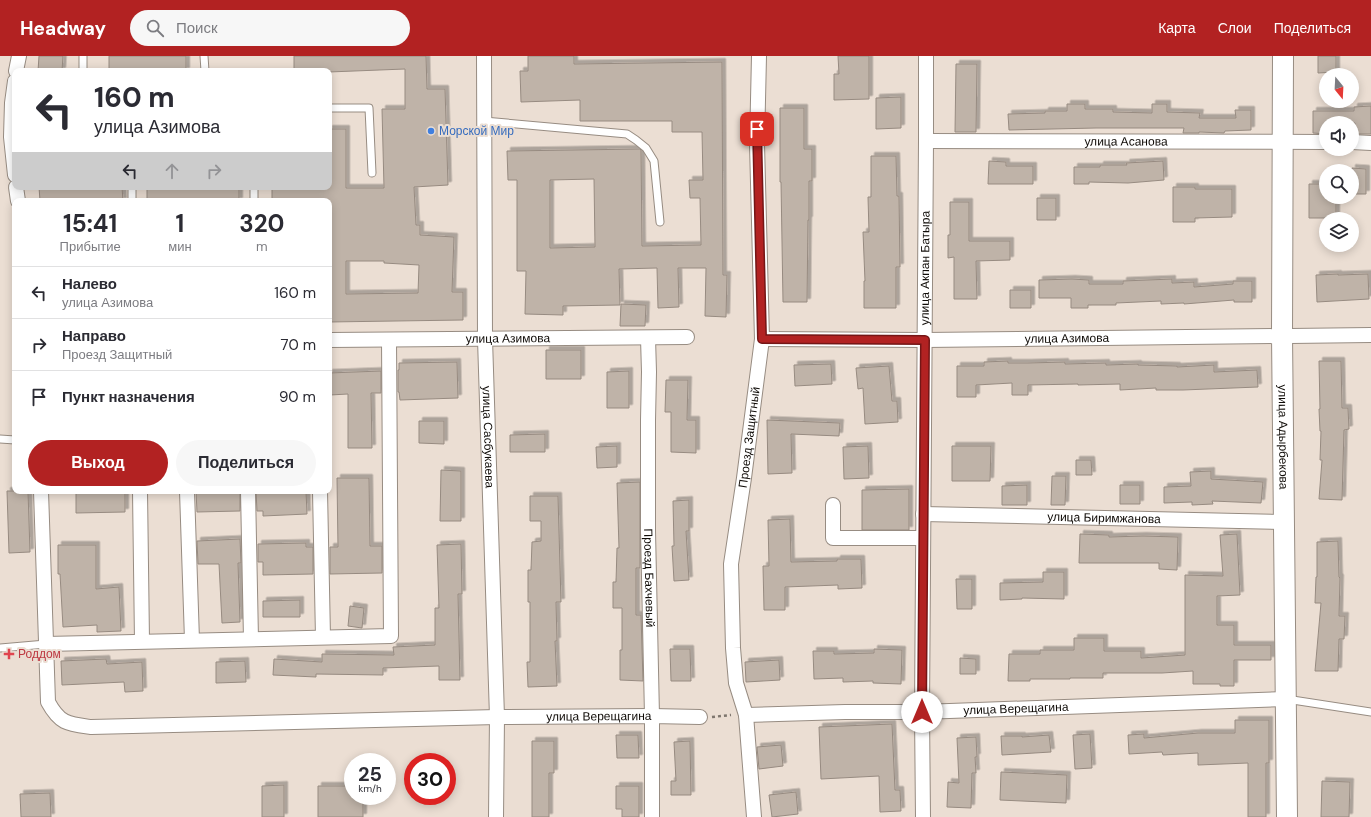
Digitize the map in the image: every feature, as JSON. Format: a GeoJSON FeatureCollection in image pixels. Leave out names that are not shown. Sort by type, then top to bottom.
{"type":"FeatureCollection","features":[{"type":"Feature","properties":{"kind":"main road","name":"улица Адырбекова"},"geometry":{"type":"LineString","coordinates":[[1283,56],[1282,335],[1287,817]]}},
{"type":"Feature","properties":{"kind":"street"},"geometry":{"type":"LineString","coordinates":[[17,68],[19,56]]}},
{"type":"Feature","properties":{"kind":"street","name":"улица Сасбукаева"},"geometry":{"type":"LineString","coordinates":[[484,56],[485,339],[497,717],[496,817]]}},
{"type":"Feature","properties":{"kind":"street","name":"Проезд Защитный"},"geometry":{"type":"LineString","coordinates":[[754,817],[736,683],[733,648],[731,564],[762,339],[757,144],[759,56]]}},
{"type":"Feature","properties":{"kind":"street","name":"улица Акпан Батыра"},"geometry":{"type":"LineString","coordinates":[[923,817],[922,712],[926,56]]}},
{"type":"Feature","properties":{"kind":"street","name":"улица Асанова"},"geometry":{"type":"LineString","coordinates":[[926,141],[1319,142]]}},
{"type":"Feature","properties":{"kind":"street"},"geometry":{"type":"LineString","coordinates":[[1359,142],[1371,142]]}},
{"type":"Feature","properties":{"kind":"street","name":"улица Азимова"},"geometry":{"type":"LineString","coordinates":[[762,339],[925,340],[1371,335]]}},
{"type":"Feature","properties":{"kind":"street","name":"улица Азимова"},"geometry":{"type":"LineString","coordinates":[[332,340],[687,337]]}},
{"type":"Feature","properties":{"kind":"street","name":"Проезд Бахчевый"},"geometry":{"type":"LineString","coordinates":[[648,338],[648,531],[652,716],[652,817]]}},
{"type":"Feature","properties":{"kind":"street"},"geometry":{"type":"LineString","coordinates":[[46,644],[391,636],[389,340]]}},
{"type":"Feature","properties":{"kind":"street","name":"улица Верещагина"},"geometry":{"type":"LineString","coordinates":[[41,494],[48,702],[54,712],[63,721],[75,725],[91,727],[497,717],[700,717]]}},
{"type":"Feature","properties":{"kind":"street"},"geometry":{"type":"LineString","coordinates":[[140,494],[142,641]]}},
{"type":"Feature","properties":{"kind":"street"},"geometry":{"type":"LineString","coordinates":[[187,494],[192,640]]}},
{"type":"Feature","properties":{"kind":"street"},"geometry":{"type":"LineString","coordinates":[[248,494],[251,639]]}},
{"type":"Feature","properties":{"kind":"street"},"geometry":{"type":"LineString","coordinates":[[320,494],[322,637]]}},
{"type":"Feature","properties":{"kind":"street"},"geometry":{"type":"LineString","coordinates":[[833,505],[833,538],[923,538]]}},
{"type":"Feature","properties":{"kind":"street","name":"улица Биримжанова"},"geometry":{"type":"LineString","coordinates":[[923,514],[1284,522]]}},
{"type":"Feature","properties":{"kind":"street","name":"улица Верещагина"},"geometry":{"type":"LineString","coordinates":[[740,715],[845,712],[922,712],[1286,699]]}},
{"type":"Feature","properties":{"kind":"lane"},"geometry":{"type":"LineString","coordinates":[[83,56],[83,68]]}},
{"type":"Feature","properties":{"kind":"lane"},"geometry":{"type":"LineString","coordinates":[[204,56],[205,68]]}},
{"type":"Feature","properties":{"kind":"lane"},"geometry":{"type":"LineString","coordinates":[[332,108],[369,108],[372,173]]}},
{"type":"Feature","properties":{"kind":"lane"},"geometry":{"type":"LineString","coordinates":[[484,121],[627,134],[646,148],[654,161],[660,222]]}},
{"type":"Feature","properties":{"kind":"lane"},"geometry":{"type":"LineString","coordinates":[[0,439],[12,440]]}},
{"type":"Feature","properties":{"kind":"lane"},"geometry":{"type":"LineString","coordinates":[[0,648],[46,644]]}},
{"type":"Feature","properties":{"kind":"lane"},"geometry":{"type":"LineString","coordinates":[[1286,699],[1371,712]]}},
{"type":"Feature","properties":{"kind":"path"},"geometry":{"type":"LineString","coordinates":[[716,716],[740,715]]}},
{"type":"Feature","properties":{"kind":"building"},"geometry":{"type":"Polygon","coordinates":[[[39,56],[63,56],[62,68],[38,68],[39,56]]]}},
{"type":"Feature","properties":{"kind":"building"},"geometry":{"type":"Polygon","coordinates":[[[109,56],[186,56],[186,68],[109,68],[109,56]]]}},
{"type":"Feature","properties":{"kind":"building"},"geometry":{"type":"Polygon","coordinates":[[[294,56],[426,56],[427,89],[445,89],[448,185],[414,187],[416,225],[420,225],[420,235],[454,237],[452,292],[463,292],[463,320],[332,322],[332,198],[272,198],[272,190],[332,190],[332,129],[346,129],[346,188],[384,188],[382,109],[405,109],[405,69],[332,72],[332,68],[294,68],[294,56]],[[346,261],[346,294],[418,293],[419,265],[384,263],[384,261],[346,261]]]}},
{"type":"Feature","properties":{"kind":"building"},"geometry":{"type":"Polygon","coordinates":[[[528,56],[574,56],[574,64],[722,62],[723,275],[727,275],[726,317],[705,316],[706,268],[678,268],[679,307],[658,308],[657,268],[619,269],[620,305],[563,306],[563,315],[525,314],[526,271],[517,271],[517,180],[508,180],[507,151],[640,149],[642,246],[701,245],[700,198],[690,198],[689,180],[703,180],[702,132],[672,132],[672,121],[580,121],[580,100],[521,102],[520,71],[528,71],[528,56]],[[594,179],[550,180],[550,248],[595,247],[594,179]]]}},
{"type":"Feature","properties":{"kind":"building"},"geometry":{"type":"Polygon","coordinates":[[[838,56],[869,56],[869,99],[834,100],[834,74],[839,74],[838,56]]]}},
{"type":"Feature","properties":{"kind":"building"},"geometry":{"type":"Polygon","coordinates":[[[1318,56],[1336,56],[1336,68],[1319,68],[1318,73],[1318,56]]]}},
{"type":"Feature","properties":{"kind":"building"},"geometry":{"type":"Polygon","coordinates":[[[956,64],[977,64],[976,132],[955,132],[956,64]]]}},
{"type":"Feature","properties":{"kind":"building"},"geometry":{"type":"Polygon","coordinates":[[[901,97],[901,128],[876,129],[876,98],[901,97]]]}},
{"type":"Feature","properties":{"kind":"building"},"geometry":{"type":"Polygon","coordinates":[[[1067,104],[1085,104],[1085,109],[1113,109],[1113,112],[1152,113],[1152,104],[1167,104],[1167,112],[1200,113],[1199,118],[1236,118],[1235,110],[1251,110],[1251,130],[1225,131],[1224,133],[1183,133],[1184,128],[1009,130],[1008,114],[1067,111],[1067,104]]]}},
{"type":"Feature","properties":{"kind":"building"},"geometry":{"type":"Polygon","coordinates":[[[1371,106],[1371,134],[1359,134],[1359,116],[1319,116],[1319,133],[1313,133],[1313,111],[1354,111],[1354,108],[1359,108],[1359,107],[1371,106]]]}},
{"type":"Feature","properties":{"kind":"building"},"geometry":{"type":"Polygon","coordinates":[[[780,108],[804,108],[804,149],[812,149],[812,181],[809,181],[807,302],[783,302],[780,108]]]}},
{"type":"Feature","properties":{"kind":"building"},"geometry":{"type":"Polygon","coordinates":[[[871,156],[896,156],[897,196],[899,196],[900,267],[896,267],[896,308],[864,308],[865,281],[863,232],[869,232],[868,197],[871,197],[871,156]]]}},
{"type":"Feature","properties":{"kind":"building"},"geometry":{"type":"Polygon","coordinates":[[[989,161],[1006,162],[1006,166],[1033,166],[1033,184],[988,184],[989,161]]]}},
{"type":"Feature","properties":{"kind":"building"},"geometry":{"type":"Polygon","coordinates":[[[1163,161],[1164,180],[1128,183],[1089,182],[1089,184],[1074,184],[1074,167],[1100,167],[1100,165],[1127,165],[1126,163],[1163,161]]]}},
{"type":"Feature","properties":{"kind":"building"},"geometry":{"type":"Polygon","coordinates":[[[1359,168],[1366,169],[1366,194],[1359,194],[1359,168]]]}},
{"type":"Feature","properties":{"kind":"building"},"geometry":{"type":"Polygon","coordinates":[[[1309,184],[1319,184],[1319,204],[1336,204],[1336,212],[1319,212],[1319,218],[1309,218],[1309,184]]]}},
{"type":"Feature","properties":{"kind":"building"},"geometry":{"type":"Polygon","coordinates":[[[1173,187],[1195,187],[1195,189],[1232,189],[1232,217],[1195,218],[1195,222],[1173,222],[1173,187]]]}},
{"type":"Feature","properties":{"kind":"building"},"geometry":{"type":"Polygon","coordinates":[[[39,190],[122,190],[123,198],[40,198],[39,190]]]}},
{"type":"Feature","properties":{"kind":"building"},"geometry":{"type":"Polygon","coordinates":[[[147,190],[239,190],[239,198],[147,198],[147,190]]]}},
{"type":"Feature","properties":{"kind":"building"},"geometry":{"type":"Polygon","coordinates":[[[1037,198],[1056,198],[1056,220],[1037,220],[1037,198]]]}},
{"type":"Feature","properties":{"kind":"building"},"geometry":{"type":"Polygon","coordinates":[[[950,202],[969,202],[969,241],[1010,241],[1010,260],[976,261],[977,299],[954,299],[954,257],[948,258],[950,202]]]}},
{"type":"Feature","properties":{"kind":"building"},"geometry":{"type":"Polygon","coordinates":[[[1368,274],[1369,299],[1317,302],[1316,275],[1368,274]]]}},
{"type":"Feature","properties":{"kind":"building"},"geometry":{"type":"Polygon","coordinates":[[[1172,279],[1172,283],[1194,282],[1194,287],[1233,284],[1233,281],[1252,281],[1252,302],[1234,302],[1234,300],[1184,304],[1161,304],[1161,301],[1116,303],[1116,305],[1088,305],[1088,308],[1071,308],[1071,298],[1039,298],[1039,280],[1089,280],[1089,284],[1123,284],[1123,281],[1172,279]]]}},
{"type":"Feature","properties":{"kind":"building"},"geometry":{"type":"Polygon","coordinates":[[[1010,290],[1031,290],[1031,308],[1010,308],[1010,290]]]}},
{"type":"Feature","properties":{"kind":"building"},"geometry":{"type":"Polygon","coordinates":[[[621,304],[646,305],[645,326],[620,326],[621,304]]]}},
{"type":"Feature","properties":{"kind":"building"},"geometry":{"type":"Polygon","coordinates":[[[546,350],[581,350],[581,379],[546,379],[546,350]]]}},
{"type":"Feature","properties":{"kind":"building"},"geometry":{"type":"Polygon","coordinates":[[[1008,361],[1008,363],[1065,362],[1065,364],[1106,363],[1106,365],[1138,364],[1177,367],[1214,365],[1214,372],[1257,370],[1258,387],[1183,390],[1156,390],[1156,388],[1120,390],[1120,384],[1028,385],[1028,395],[1012,395],[1012,383],[976,385],[976,397],[957,397],[957,366],[984,366],[984,362],[1008,361]]]}},
{"type":"Feature","properties":{"kind":"building"},"geometry":{"type":"Polygon","coordinates":[[[1319,361],[1341,361],[1342,408],[1348,408],[1349,429],[1344,430],[1342,500],[1319,499],[1322,460],[1320,460],[1321,431],[1319,409],[1319,361]]]}},
{"type":"Feature","properties":{"kind":"building"},"geometry":{"type":"Polygon","coordinates":[[[457,362],[458,398],[400,400],[398,392],[399,363],[457,362]]]}},
{"type":"Feature","properties":{"kind":"building"},"geometry":{"type":"Polygon","coordinates":[[[831,364],[832,384],[795,386],[794,365],[831,364]]]}},
{"type":"Feature","properties":{"kind":"building"},"geometry":{"type":"Polygon","coordinates":[[[889,366],[892,401],[897,401],[898,422],[865,424],[863,388],[858,389],[856,368],[889,366]]]}},
{"type":"Feature","properties":{"kind":"building"},"geometry":{"type":"Polygon","coordinates":[[[381,371],[381,393],[371,393],[372,448],[348,448],[348,394],[332,395],[332,373],[381,371]]]}},
{"type":"Feature","properties":{"kind":"building"},"geometry":{"type":"Polygon","coordinates":[[[629,371],[629,408],[607,408],[607,372],[629,371]]]}},
{"type":"Feature","properties":{"kind":"building"},"geometry":{"type":"Polygon","coordinates":[[[666,380],[688,380],[687,420],[696,420],[696,453],[671,452],[671,412],[665,412],[666,380]]]}},
{"type":"Feature","properties":{"kind":"building"},"geometry":{"type":"Polygon","coordinates":[[[767,420],[840,423],[839,436],[791,434],[792,473],[768,474],[767,420]]]}},
{"type":"Feature","properties":{"kind":"building"},"geometry":{"type":"Polygon","coordinates":[[[419,421],[444,421],[444,444],[419,443],[419,421]]]}},
{"type":"Feature","properties":{"kind":"building"},"geometry":{"type":"Polygon","coordinates":[[[545,434],[545,452],[510,452],[510,435],[545,434]]]}},
{"type":"Feature","properties":{"kind":"building"},"geometry":{"type":"Polygon","coordinates":[[[617,446],[617,467],[597,468],[596,447],[617,446]]]}},
{"type":"Feature","properties":{"kind":"building"},"geometry":{"type":"Polygon","coordinates":[[[868,446],[869,478],[844,479],[843,447],[868,446]]]}},
{"type":"Feature","properties":{"kind":"building"},"geometry":{"type":"Polygon","coordinates":[[[952,446],[991,446],[990,481],[952,481],[952,446]]]}},
{"type":"Feature","properties":{"kind":"building"},"geometry":{"type":"Polygon","coordinates":[[[1076,460],[1091,460],[1092,475],[1076,475],[1076,460]]]}},
{"type":"Feature","properties":{"kind":"building"},"geometry":{"type":"Polygon","coordinates":[[[441,470],[461,471],[461,521],[440,521],[441,470]]]}},
{"type":"Feature","properties":{"kind":"building"},"geometry":{"type":"Polygon","coordinates":[[[1211,471],[1211,479],[1263,482],[1261,503],[1212,501],[1213,504],[1192,505],[1192,502],[1164,503],[1164,487],[1191,486],[1190,472],[1211,471]]]}},
{"type":"Feature","properties":{"kind":"building"},"geometry":{"type":"Polygon","coordinates":[[[1052,476],[1066,476],[1065,505],[1051,505],[1052,476]]]}},
{"type":"Feature","properties":{"kind":"building"},"geometry":{"type":"Polygon","coordinates":[[[337,478],[369,478],[370,546],[382,546],[382,573],[330,574],[330,547],[338,547],[337,478]]]}},
{"type":"Feature","properties":{"kind":"building"},"geometry":{"type":"Polygon","coordinates":[[[640,482],[640,568],[636,568],[636,615],[641,615],[643,681],[620,680],[622,608],[613,608],[613,582],[616,582],[617,548],[619,548],[617,483],[640,482]]]}},
{"type":"Feature","properties":{"kind":"building"},"geometry":{"type":"Polygon","coordinates":[[[1027,485],[1027,505],[1002,505],[1002,486],[1027,485]]]}},
{"type":"Feature","properties":{"kind":"building"},"geometry":{"type":"Polygon","coordinates":[[[1120,485],[1140,485],[1140,504],[1120,504],[1120,485]]]}},
{"type":"Feature","properties":{"kind":"building"},"geometry":{"type":"Polygon","coordinates":[[[909,489],[909,530],[862,530],[862,490],[909,489]]]}},
{"type":"Feature","properties":{"kind":"building"},"geometry":{"type":"Polygon","coordinates":[[[7,491],[12,491],[12,494],[28,494],[30,552],[9,553],[7,491]]]}},
{"type":"Feature","properties":{"kind":"building"},"geometry":{"type":"Polygon","coordinates":[[[76,494],[125,494],[125,512],[76,513],[76,494]]]}},
{"type":"Feature","properties":{"kind":"building"},"geometry":{"type":"Polygon","coordinates":[[[196,494],[240,494],[240,511],[197,512],[196,494]]]}},
{"type":"Feature","properties":{"kind":"building"},"geometry":{"type":"Polygon","coordinates":[[[256,494],[306,494],[307,514],[263,516],[263,511],[257,511],[256,494]]]}},
{"type":"Feature","properties":{"kind":"building"},"geometry":{"type":"Polygon","coordinates":[[[530,496],[558,496],[561,602],[556,602],[557,641],[555,641],[557,686],[528,687],[527,662],[530,662],[530,602],[528,602],[528,570],[531,570],[532,542],[541,541],[541,521],[530,521],[530,496]]]}},
{"type":"Feature","properties":{"kind":"building"},"geometry":{"type":"Polygon","coordinates":[[[689,500],[689,531],[686,531],[689,580],[674,581],[672,546],[674,546],[673,501],[689,500]]]}},
{"type":"Feature","properties":{"kind":"building"},"geometry":{"type":"Polygon","coordinates":[[[790,519],[791,562],[861,559],[862,588],[838,589],[838,585],[785,587],[785,610],[764,610],[763,566],[769,566],[768,520],[790,519]]]}},
{"type":"Feature","properties":{"kind":"building"},"geometry":{"type":"Polygon","coordinates":[[[1080,534],[1109,535],[1109,537],[1178,537],[1177,570],[1159,569],[1159,563],[1079,563],[1080,534]]]}},
{"type":"Feature","properties":{"kind":"building"},"geometry":{"type":"Polygon","coordinates":[[[1237,534],[1240,595],[1217,596],[1217,625],[1234,625],[1234,645],[1271,645],[1271,660],[1234,660],[1234,686],[1220,686],[1220,684],[1193,684],[1193,671],[1162,673],[1103,673],[1103,678],[1030,679],[1030,681],[1008,681],[1009,654],[1040,654],[1040,650],[1074,650],[1074,638],[1104,638],[1104,651],[1141,651],[1141,658],[1185,655],[1185,575],[1223,576],[1220,535],[1237,534]]]}},
{"type":"Feature","properties":{"kind":"building"},"geometry":{"type":"Polygon","coordinates":[[[240,539],[241,563],[238,563],[240,622],[222,623],[219,564],[198,564],[197,541],[240,539]]]}},
{"type":"Feature","properties":{"kind":"building"},"geometry":{"type":"Polygon","coordinates":[[[1338,541],[1340,578],[1339,616],[1345,616],[1344,639],[1339,639],[1338,671],[1315,671],[1321,603],[1315,603],[1317,542],[1338,541]]]}},
{"type":"Feature","properties":{"kind":"building"},"geometry":{"type":"Polygon","coordinates":[[[306,543],[306,547],[313,547],[313,574],[263,575],[263,562],[258,562],[258,544],[306,543]]]}},
{"type":"Feature","properties":{"kind":"building"},"geometry":{"type":"Polygon","coordinates":[[[461,544],[462,594],[458,594],[460,680],[439,680],[439,666],[383,668],[383,675],[316,674],[316,677],[273,675],[274,659],[322,662],[322,654],[394,655],[393,647],[435,645],[435,608],[439,608],[437,545],[461,544]]]}},
{"type":"Feature","properties":{"kind":"building"},"geometry":{"type":"Polygon","coordinates":[[[58,545],[96,545],[96,589],[119,587],[121,631],[97,632],[97,625],[63,627],[60,574],[58,574],[58,545]]]}},
{"type":"Feature","properties":{"kind":"building"},"geometry":{"type":"Polygon","coordinates":[[[1043,572],[1064,572],[1064,599],[1022,598],[1000,600],[1000,583],[1043,582],[1043,572]]]}},
{"type":"Feature","properties":{"kind":"building"},"geometry":{"type":"Polygon","coordinates":[[[956,579],[972,579],[972,609],[957,609],[956,579]]]}},
{"type":"Feature","properties":{"kind":"building"},"geometry":{"type":"Polygon","coordinates":[[[300,600],[300,617],[263,617],[263,601],[300,600]]]}},
{"type":"Feature","properties":{"kind":"building"},"geometry":{"type":"Polygon","coordinates":[[[350,606],[364,608],[362,628],[348,626],[350,606]]]}},
{"type":"Feature","properties":{"kind":"building"},"geometry":{"type":"Polygon","coordinates":[[[670,649],[690,649],[691,681],[671,681],[670,649]]]}},
{"type":"Feature","properties":{"kind":"building"},"geometry":{"type":"Polygon","coordinates":[[[874,649],[902,650],[901,684],[873,683],[873,681],[843,682],[843,678],[814,679],[813,651],[834,651],[834,654],[874,653],[874,649]]]}},
{"type":"Feature","properties":{"kind":"building"},"geometry":{"type":"Polygon","coordinates":[[[960,658],[976,659],[976,674],[960,674],[960,658]]]}},
{"type":"Feature","properties":{"kind":"building"},"geometry":{"type":"Polygon","coordinates":[[[106,659],[107,664],[142,662],[143,691],[125,692],[124,682],[62,685],[61,661],[106,659]]]}},
{"type":"Feature","properties":{"kind":"building"},"geometry":{"type":"Polygon","coordinates":[[[779,660],[780,680],[746,682],[745,662],[779,660]]]}},
{"type":"Feature","properties":{"kind":"building"},"geometry":{"type":"Polygon","coordinates":[[[245,661],[246,682],[216,683],[216,662],[245,661]]]}},
{"type":"Feature","properties":{"kind":"building"},"geometry":{"type":"Polygon","coordinates":[[[1235,720],[1269,720],[1269,763],[1266,763],[1266,817],[1248,817],[1248,763],[1198,765],[1198,753],[1163,755],[1162,752],[1129,754],[1128,735],[1144,734],[1144,738],[1198,733],[1235,733],[1235,720]]]}},
{"type":"Feature","properties":{"kind":"building"},"geometry":{"type":"Polygon","coordinates":[[[892,724],[895,790],[900,790],[901,811],[880,812],[879,776],[821,779],[819,727],[892,724]]]}},
{"type":"Feature","properties":{"kind":"building"},"geometry":{"type":"Polygon","coordinates":[[[1090,734],[1092,768],[1075,769],[1073,735],[1090,734]]]}},
{"type":"Feature","properties":{"kind":"building"},"geometry":{"type":"Polygon","coordinates":[[[616,735],[638,735],[639,758],[617,758],[616,735]]]}},
{"type":"Feature","properties":{"kind":"building"},"geometry":{"type":"Polygon","coordinates":[[[1049,735],[1051,752],[1002,755],[1001,736],[1022,737],[1049,735]]]}},
{"type":"Feature","properties":{"kind":"building"},"geometry":{"type":"Polygon","coordinates":[[[976,737],[976,773],[972,773],[971,808],[947,807],[948,782],[959,783],[957,738],[976,737]]]}},
{"type":"Feature","properties":{"kind":"building"},"geometry":{"type":"Polygon","coordinates":[[[532,741],[554,741],[554,773],[549,773],[549,817],[532,817],[532,741]]]}},
{"type":"Feature","properties":{"kind":"building"},"geometry":{"type":"Polygon","coordinates":[[[690,741],[691,795],[671,795],[671,781],[676,781],[674,742],[690,741]]]}},
{"type":"Feature","properties":{"kind":"building"},"geometry":{"type":"Polygon","coordinates":[[[781,745],[783,766],[759,769],[757,747],[781,745]]]}},
{"type":"Feature","properties":{"kind":"building"},"geometry":{"type":"Polygon","coordinates":[[[1001,772],[1067,775],[1066,803],[1000,800],[1001,772]]]}},
{"type":"Feature","properties":{"kind":"building"},"geometry":{"type":"Polygon","coordinates":[[[1322,781],[1350,782],[1349,817],[1321,817],[1322,781]]]}},
{"type":"Feature","properties":{"kind":"building"},"geometry":{"type":"Polygon","coordinates":[[[284,785],[284,817],[262,817],[262,786],[284,785]]]}},
{"type":"Feature","properties":{"kind":"building"},"geometry":{"type":"Polygon","coordinates":[[[318,786],[344,786],[344,805],[363,805],[363,817],[318,817],[318,786]]]}},
{"type":"Feature","properties":{"kind":"building"},"geometry":{"type":"Polygon","coordinates":[[[616,786],[639,786],[639,817],[622,817],[622,809],[616,809],[616,786]]]}},
{"type":"Feature","properties":{"kind":"building"},"geometry":{"type":"Polygon","coordinates":[[[796,792],[798,814],[772,817],[769,795],[796,792]]]}},
{"type":"Feature","properties":{"kind":"building"},"geometry":{"type":"Polygon","coordinates":[[[50,793],[51,817],[21,817],[20,794],[50,793]]]}},
{"type":"Feature","properties":{"kind":"place","name":"Морской Мир"},"geometry":{"type":"Point","coordinates":[431,131]}},
{"type":"Feature","properties":{"kind":"place","name":"Роддом"},"geometry":{"type":"Point","coordinates":[9,654]}},
{"type":"Feature","properties":{"kind":"route"},"geometry":{"type":"LineString","coordinates":[[757,129],[762,339],[925,340],[922,712]]}}]}
